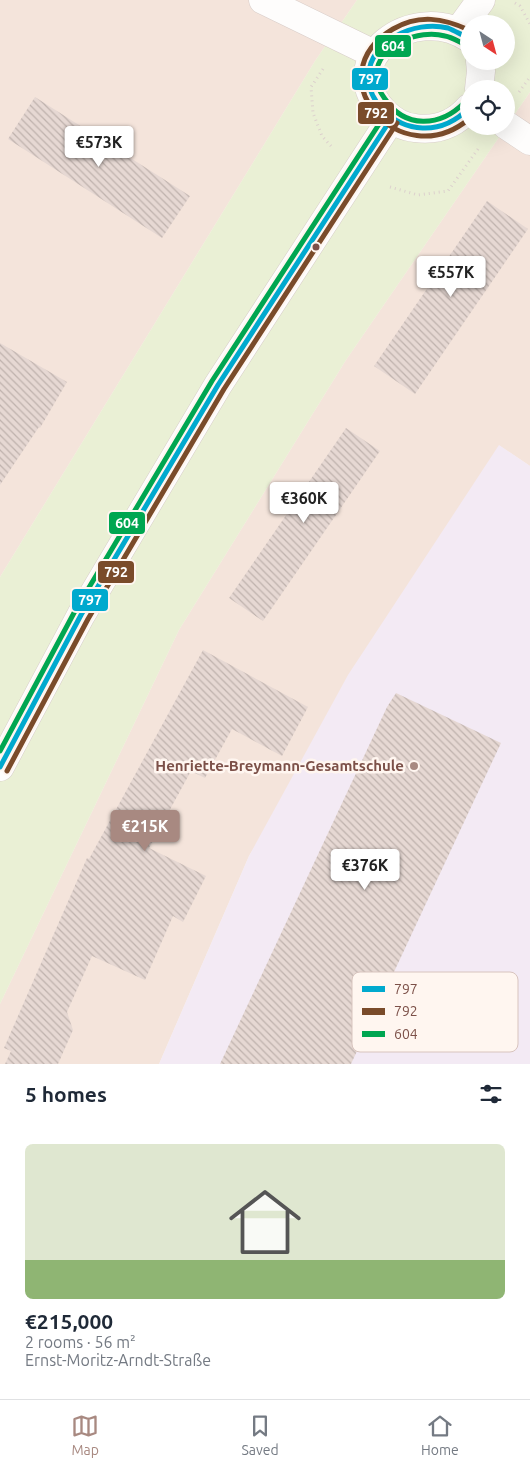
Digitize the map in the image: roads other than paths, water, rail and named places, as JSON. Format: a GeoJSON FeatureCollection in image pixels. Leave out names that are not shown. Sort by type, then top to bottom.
{"type":"FeatureCollection","features":[{"type":"Feature","properties":{"kind":"street"},"geometry":{"type":"LineString","coordinates":[[263,0],[372,53]]}},
{"type":"Feature","properties":{"kind":"street"},"geometry":{"type":"LineString","coordinates":[[473,15],[480,0]]}},
{"type":"Feature","properties":{"kind":"street"},"geometry":{"type":"LineString","coordinates":[[460,30],[445,20],[428,17],[410,19],[394,26],[381,38],[372,53],[369,67],[369,82],[373,96],[391,119],[408,128],[426,130],[445,126],[460,118]]}},
{"type":"Feature","properties":{"kind":"street"},"geometry":{"type":"LineString","coordinates":[[0,767],[81,615],[218,385],[391,119]]}},
{"type":"Feature","properties":{"kind":"street"},"geometry":{"type":"LineString","coordinates":[[515,131],[530,141]]}},
{"type":"Feature","properties":{"kind":"place","name":"Henriette-Breymann-Gesamtschule"},"geometry":{"type":"Point","coordinates":[414,766]}}]}
